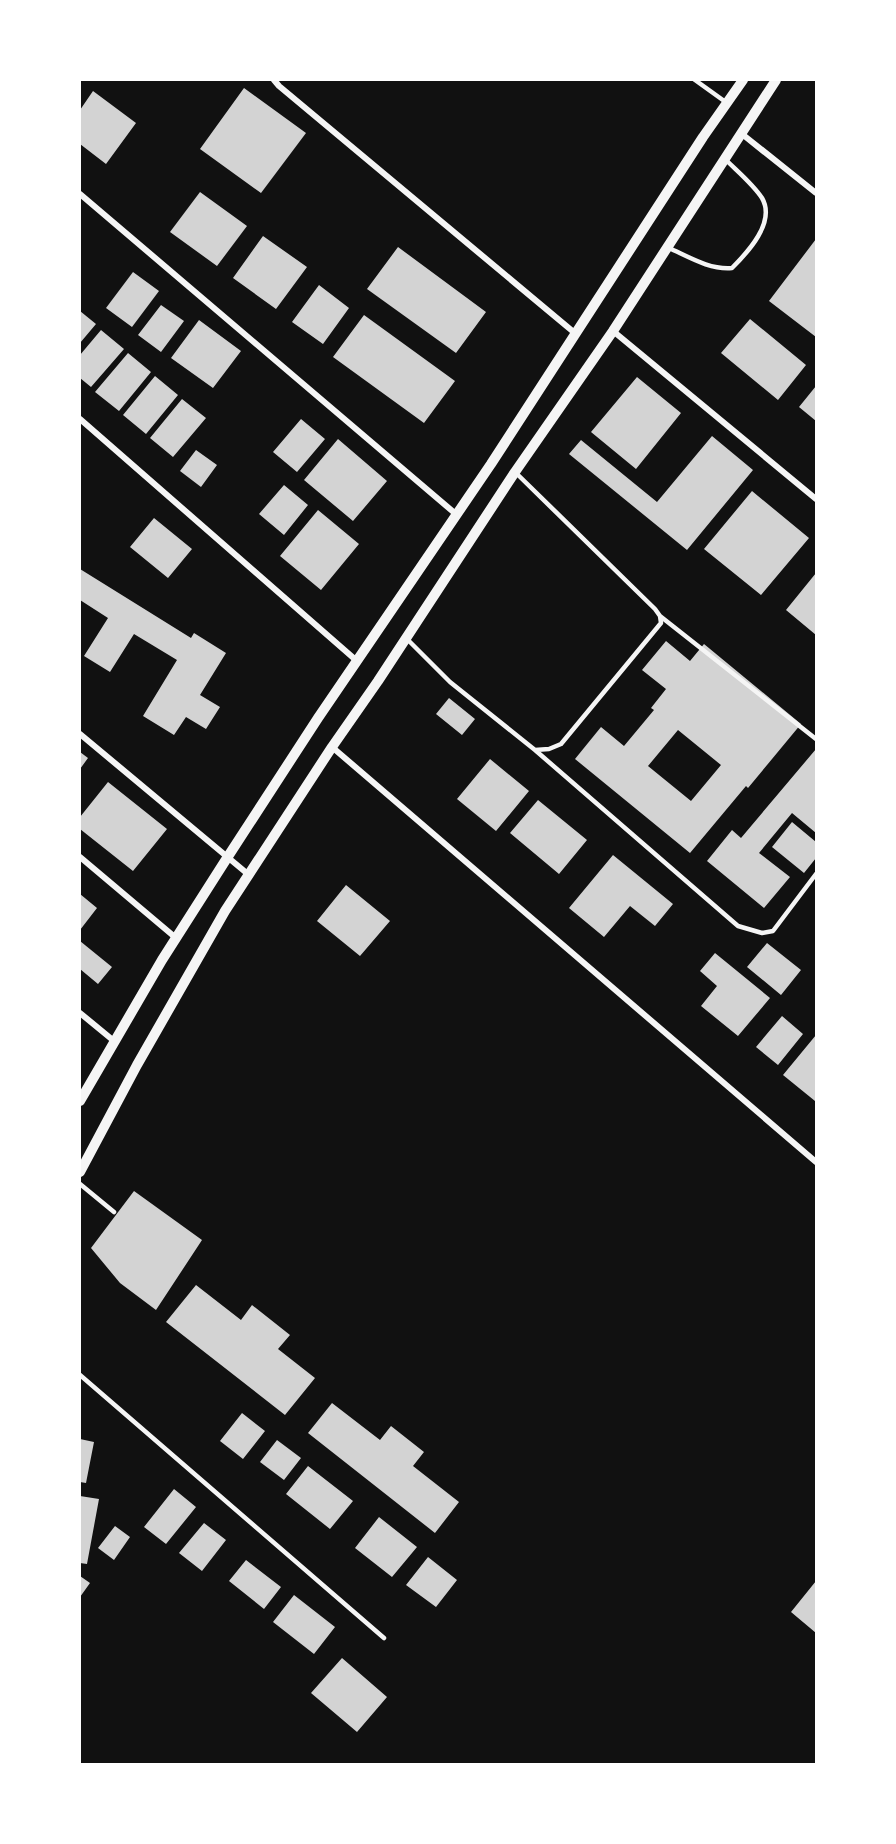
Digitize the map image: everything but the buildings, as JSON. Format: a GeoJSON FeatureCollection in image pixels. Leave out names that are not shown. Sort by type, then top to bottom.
{"type":"FeatureCollection","features":[{"type":"Feature","properties":{"kind":"street"},"geometry":{"type":"LineString","coordinates":[[274,80],[577,335]]}},
{"type":"Feature","properties":{"kind":"street"},"geometry":{"type":"LineString","coordinates":[[80,1101],[176,938],[227,858],[577,335],[702,137],[743,80]]}},
{"type":"Feature","properties":{"kind":"street"},"geometry":{"type":"LineString","coordinates":[[80,1172],[137,1065],[225,911],[515,472],[613,331],[776,80]]}},
{"type":"Feature","properties":{"kind":"street"},"geometry":{"type":"LineString","coordinates":[[742,134],[816,193]]}},
{"type":"Feature","properties":{"kind":"street"},"geometry":{"type":"LineString","coordinates":[[80,194],[457,515]]}},
{"type":"Feature","properties":{"kind":"street"},"geometry":{"type":"LineString","coordinates":[[613,331],[816,499]]}},
{"type":"Feature","properties":{"kind":"street"},"geometry":{"type":"LineString","coordinates":[[80,419],[358,661]]}},
{"type":"Feature","properties":{"kind":"street"},"geometry":{"type":"LineString","coordinates":[[80,734],[250,876]]}},
{"type":"Feature","properties":{"kind":"street"},"geometry":{"type":"LineString","coordinates":[[332,747],[816,1162]]}},
{"type":"Feature","properties":{"kind":"street"},"geometry":{"type":"LineString","coordinates":[[80,857],[176,938]]}},
{"type":"Feature","properties":{"kind":"street"},"geometry":{"type":"LineString","coordinates":[[80,1013],[114,1041]]}},
{"type":"Feature","properties":{"kind":"lane"},"geometry":{"type":"LineString","coordinates":[[695,80],[727,103]]}},
{"type":"Feature","properties":{"kind":"lane"},"geometry":{"type":"LineString","coordinates":[[668,248],[707,265],[732,268],[753,246],[762,229],[765,210],[762,198],[725,159]]}},
{"type":"Feature","properties":{"kind":"lane"},"geometry":{"type":"LineString","coordinates":[[515,472],[660,616],[816,739]]}},
{"type":"Feature","properties":{"kind":"lane"},"geometry":{"type":"LineString","coordinates":[[535,750],[549,749],[561,744],[661,623],[660,616]]}},
{"type":"Feature","properties":{"kind":"lane"},"geometry":{"type":"LineString","coordinates":[[406,638],[450,681],[535,750],[738,926],[762,933],[773,932],[816,874]]}},
{"type":"Feature","properties":{"kind":"lane"},"geometry":{"type":"LineString","coordinates":[[80,1184],[114,1212]]}},
{"type":"Feature","properties":{"kind":"lane"},"geometry":{"type":"LineString","coordinates":[[80,1375],[384,1638]]}}]}
